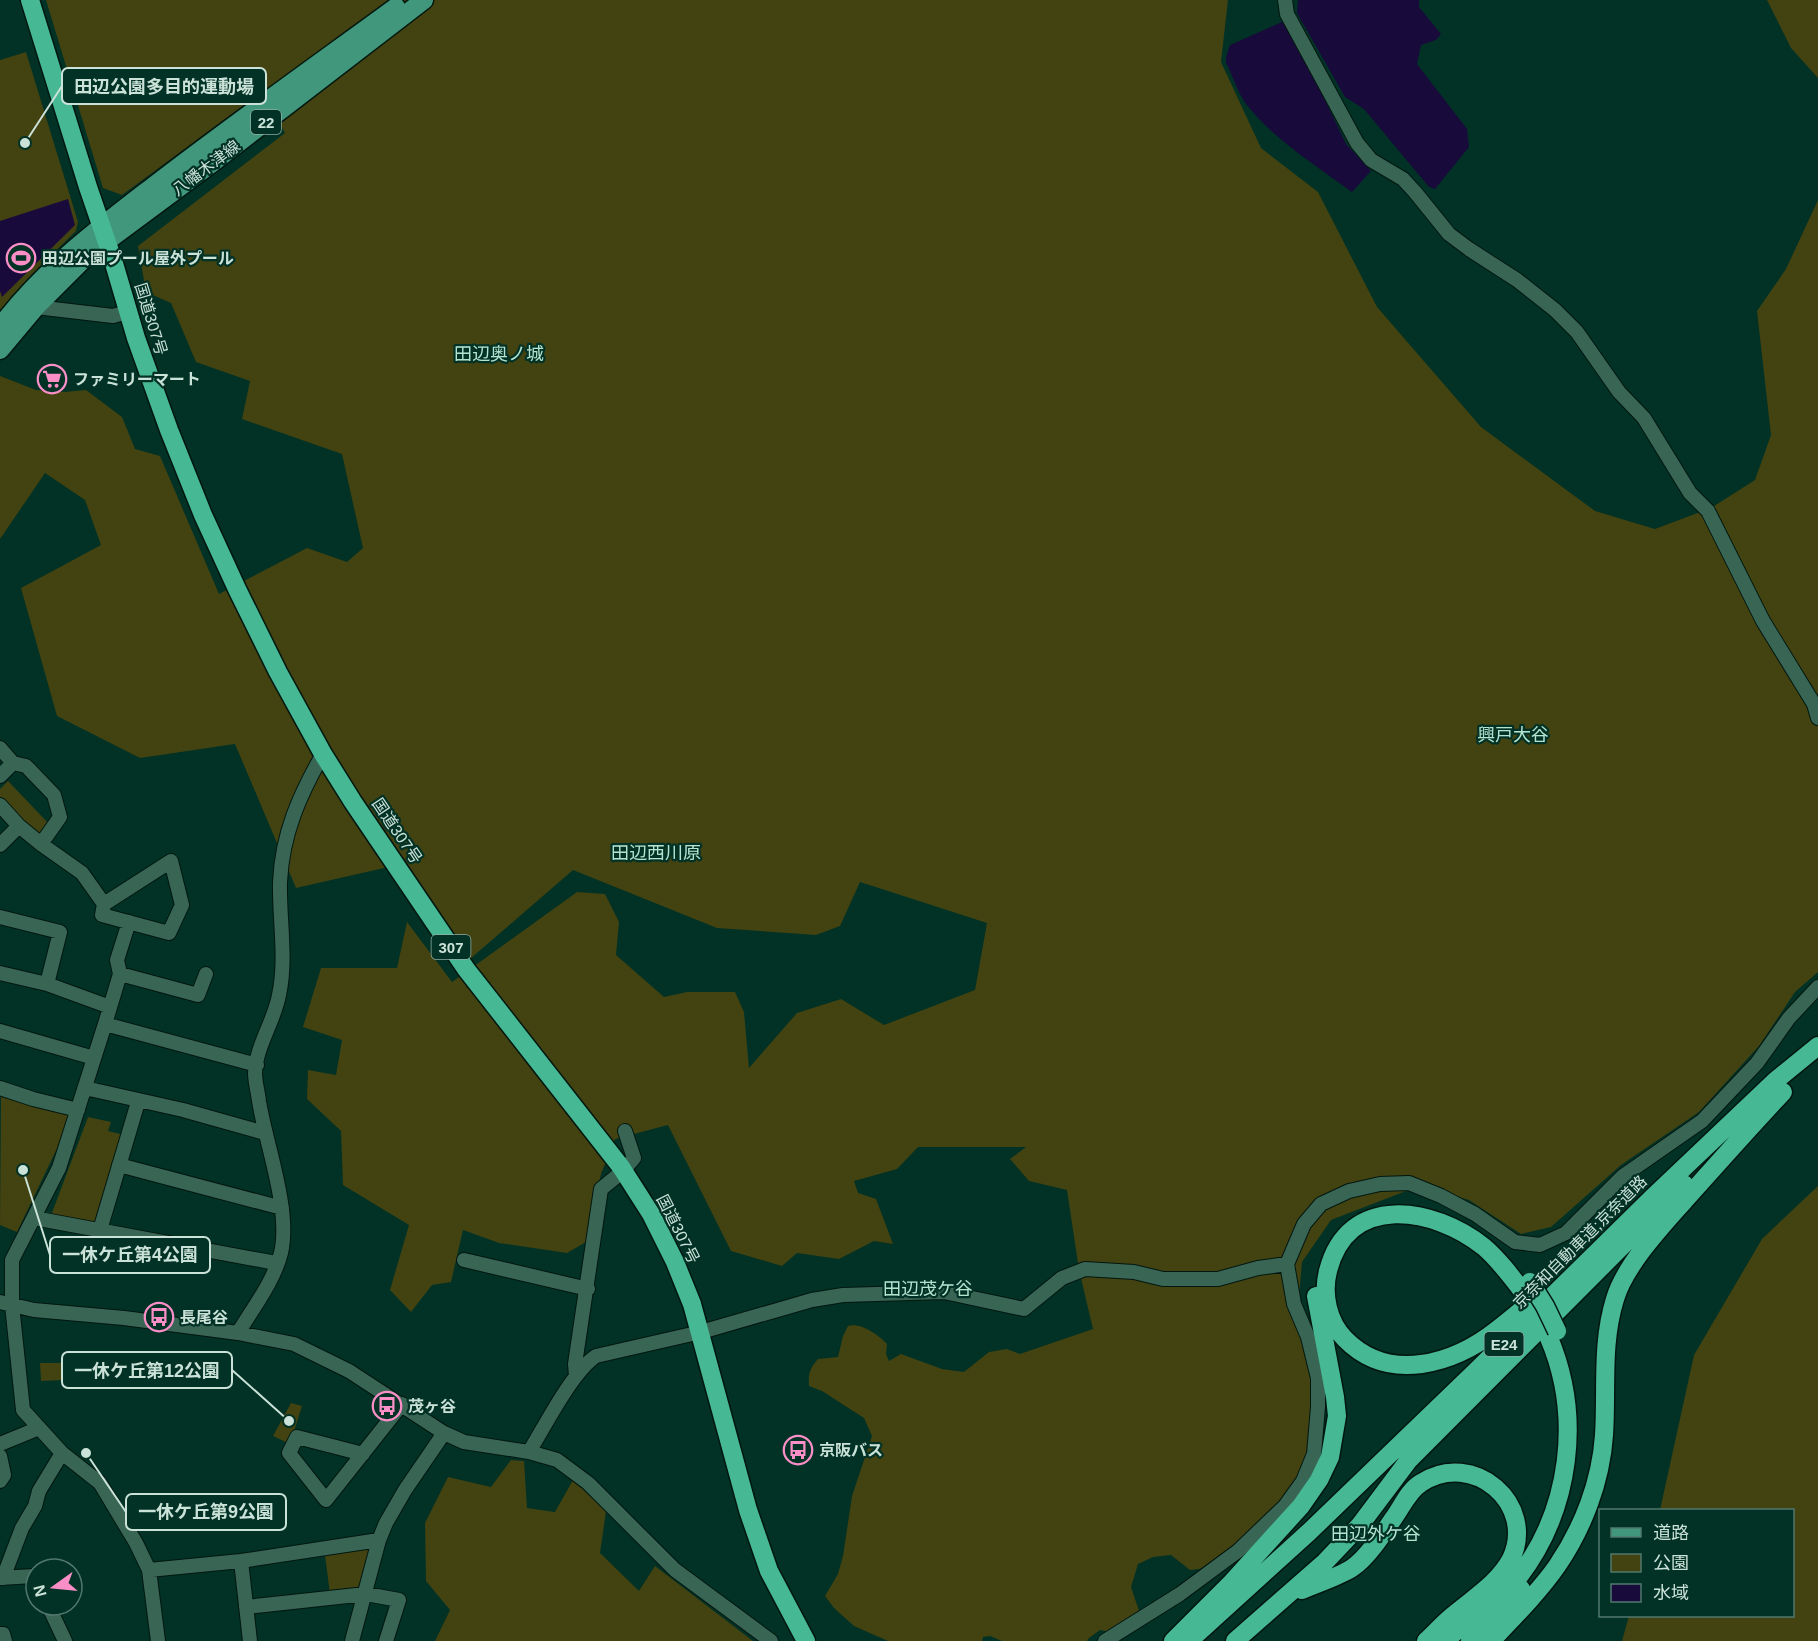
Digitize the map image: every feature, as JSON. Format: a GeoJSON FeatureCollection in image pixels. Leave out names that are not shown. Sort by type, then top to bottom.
{"type":"FeatureCollection","features":[{"type":"Feature","properties":{"kind":"highway","name":"国道307号"},"geometry":{"type":"LineString","coordinates":[[30,0],[127,312],[169,430],[203,515],[237,590],[278,672],[323,753],[466,969],[623,1171],[651,1214],[675,1262],[701,1332],[735,1464],[769,1571],[806,1641]]}},
{"type":"Feature","properties":{"kind":"highway","name":"京奈和自動車道;京奈道路"},"geometry":{"type":"LineString","coordinates":[[1189,1641],[1309,1532],[1645,1204],[1762,1094],[1818,1046]]}},
{"type":"Feature","properties":{"kind":"highway","name":"京奈和自動車道;京奈道路"},"geometry":{"type":"LineString","coordinates":[[1235,1641],[1342,1545],[1408,1461],[1448,1420],[1680,1188],[1818,1061]]}},
{"type":"Feature","properties":{"kind":"highway"},"geometry":{"type":"LineString","coordinates":[[1491,1641],[1557,1566],[1588,1508],[1599,1473],[1604,1436],[1605,1363],[1608,1332],[1615,1298],[1627,1274],[1650,1240],[1783,1092]]}},
{"type":"Feature","properties":{"kind":"highway"},"geometry":{"type":"LineString","coordinates":[[1526,1287],[1483,1246],[1460,1230],[1435,1219],[1398,1213],[1369,1219],[1346,1236],[1334,1254],[1326,1288],[1330,1313],[1339,1331],[1352,1346],[1373,1359],[1404,1366],[1421,1365],[1445,1358],[1483,1340],[1498,1330],[1545,1290],[1629,1208],[1762,1094]]}},
{"type":"Feature","properties":{"kind":"highway"},"geometry":{"type":"LineString","coordinates":[[1173,1641],[1232,1582],[1300,1506],[1319,1480],[1330,1456],[1337,1416],[1334,1388],[1314,1288],[1318,1265],[1333,1236],[1357,1215],[1383,1205],[1396,1203],[1430,1207],[1462,1220],[1495,1245],[1526,1287],[1538,1315],[1553,1334],[1569,1363],[1577,1412],[1578,1441],[1572,1484],[1551,1544],[1533,1574],[1507,1605],[1470,1641]]}},
{"type":"Feature","properties":{"kind":"highway"},"geometry":{"type":"LineString","coordinates":[[1445,1641],[1517,1579],[1542,1540],[1559,1495],[1569,1428],[1563,1380],[1553,1334]]}},
{"type":"Feature","properties":{"kind":"highway"},"geometry":{"type":"LineString","coordinates":[[1285,1598],[1353,1567],[1375,1544],[1419,1484],[1448,1473],[1473,1474],[1490,1482],[1502,1494],[1511,1509],[1517,1542],[1512,1557],[1498,1577],[1426,1641]]}},
{"type":"Feature","properties":{"kind":"main road","name":"八幡木津線"},"geometry":{"type":"LineString","coordinates":[[0,350],[36,307],[87,256],[104,234],[404,0]]}},
{"type":"Feature","properties":{"kind":"main road","name":"八幡木津線"},"geometry":{"type":"LineString","coordinates":[[0,327],[51,268],[211,165],[424,0]]}},
{"type":"Feature","properties":{"kind":"street"},"geometry":{"type":"LineString","coordinates":[[1285,0],[1287,14],[1357,143],[1371,160],[1402,179],[1416,192],[1449,234],[1517,280],[1555,310],[1577,332],[1619,392],[1644,418],[1690,493],[1708,511],[1719,529],[1763,621],[1814,704],[1818,718]]}},
{"type":"Feature","properties":{"kind":"street"},"geometry":{"type":"LineString","coordinates":[[36,307],[113,316],[127,312]]}},
{"type":"Feature","properties":{"kind":"street"},"geometry":{"type":"LineString","coordinates":[[0,748],[13,763],[26,766],[54,795],[60,817],[41,844]]}},
{"type":"Feature","properties":{"kind":"street"},"geometry":{"type":"LineString","coordinates":[[238,1333],[274,1272],[281,1253],[282,1208],[265,1133],[255,1074],[257,1059],[272,1023],[282,973],[280,882],[282,853],[288,827],[304,787],[323,753]]}},
{"type":"Feature","properties":{"kind":"street"},"geometry":{"type":"LineString","coordinates":[[0,776],[13,763]]}},
{"type":"Feature","properties":{"kind":"street"},"geometry":{"type":"LineString","coordinates":[[0,805],[19,826],[82,873],[104,904],[102,915],[170,933],[182,905],[171,861],[104,904]]}},
{"type":"Feature","properties":{"kind":"street"},"geometry":{"type":"LineString","coordinates":[[0,845],[19,826]]}},
{"type":"Feature","properties":{"kind":"street"},"geometry":{"type":"LineString","coordinates":[[0,917],[60,932],[47,984]]}},
{"type":"Feature","properties":{"kind":"street"},"geometry":{"type":"LineString","coordinates":[[129,922],[117,960],[120,974],[78,1110],[59,1168],[12,1260],[6,1303],[22,1410],[62,1453],[100,1483],[136,1543],[149,1570],[158,1640],[143,1641]]}},
{"type":"Feature","properties":{"kind":"street"},"geometry":{"type":"LineString","coordinates":[[0,973],[47,984],[110,1007]]}},
{"type":"Feature","properties":{"kind":"street"},"geometry":{"type":"LineString","coordinates":[[120,974],[198,995],[206,974]]}},
{"type":"Feature","properties":{"kind":"street"},"geometry":{"type":"LineString","coordinates":[[1105,1641],[1180,1594],[1238,1551],[1285,1506],[1303,1481],[1314,1454],[1318,1378],[1308,1337],[1294,1304],[1287,1264],[1304,1224],[1321,1204],[1349,1191],[1380,1184],[1409,1183],[1441,1196],[1475,1214],[1515,1242],[1540,1245],[1566,1233],[1623,1176],[1702,1121],[1757,1063],[1789,1018],[1818,987]]}},
{"type":"Feature","properties":{"kind":"street"},"geometry":{"type":"LineString","coordinates":[[105,1024],[257,1065]]}},
{"type":"Feature","properties":{"kind":"street"},"geometry":{"type":"LineString","coordinates":[[0,1031],[94,1059]]}},
{"type":"Feature","properties":{"kind":"street"},"geometry":{"type":"LineString","coordinates":[[0,1088],[33,1100],[78,1110]]}},
{"type":"Feature","properties":{"kind":"street"},"geometry":{"type":"LineString","coordinates":[[85,1088],[138,1102],[183,1110],[265,1133]]}},
{"type":"Feature","properties":{"kind":"street"},"geometry":{"type":"LineString","coordinates":[[100,1230],[138,1102]]}},
{"type":"Feature","properties":{"kind":"street"},"geometry":{"type":"LineString","coordinates":[[576,1376],[601,1189],[623,1171],[634,1158],[625,1131]]}},
{"type":"Feature","properties":{"kind":"street"},"geometry":{"type":"LineString","coordinates":[[119,1165],[282,1208]]}},
{"type":"Feature","properties":{"kind":"street"},"geometry":{"type":"LineString","coordinates":[[34,1218],[276,1263]]}},
{"type":"Feature","properties":{"kind":"street"},"geometry":{"type":"LineString","coordinates":[[464,1260],[588,1289]]}},
{"type":"Feature","properties":{"kind":"street"},"geometry":{"type":"LineString","coordinates":[[529,1452],[585,1363],[596,1356],[701,1332],[812,1300],[843,1295],[944,1292],[1024,1309],[1062,1278],[1085,1269],[1134,1272],[1163,1280],[1218,1279],[1258,1268],[1287,1264]]}},
{"type":"Feature","properties":{"kind":"street"},"geometry":{"type":"LineString","coordinates":[[6,1303],[34,1310],[124,1318],[238,1333],[294,1344],[349,1371],[444,1433],[464,1442],[503,1450],[529,1452],[557,1460],[588,1483],[675,1570],[771,1641]]}},
{"type":"Feature","properties":{"kind":"street"},"geometry":{"type":"LineString","coordinates":[[363,1454],[297,1437],[289,1452],[326,1500],[363,1454],[402,1404]]}},
{"type":"Feature","properties":{"kind":"street"},"geometry":{"type":"LineString","coordinates":[[0,1444],[39,1428]]}},
{"type":"Feature","properties":{"kind":"street"},"geometry":{"type":"LineString","coordinates":[[352,1641],[379,1540],[386,1523],[405,1490],[444,1433]]}},
{"type":"Feature","properties":{"kind":"street"},"geometry":{"type":"LineString","coordinates":[[24,1577],[2,1578],[22,1528],[35,1506],[39,1491],[62,1453]]}},
{"type":"Feature","properties":{"kind":"street"},"geometry":{"type":"LineString","coordinates":[[0,1456],[4,1475],[0,1481]]}},
{"type":"Feature","properties":{"kind":"street"},"geometry":{"type":"LineString","coordinates":[[149,1570],[241,1561],[379,1540]]}},
{"type":"Feature","properties":{"kind":"street"},"geometry":{"type":"LineString","coordinates":[[241,1561],[250,1641]]}},
{"type":"Feature","properties":{"kind":"street"},"geometry":{"type":"LineString","coordinates":[[246,1607],[366,1594],[399,1600],[386,1641]]}},
{"type":"Feature","properties":{"kind":"street"},"geometry":{"type":"LineString","coordinates":[[54,1617],[65,1641]]}},
{"type":"Feature","properties":{"kind":"street"},"geometry":{"type":"LineString","coordinates":[[0,1634],[3,1635],[5,1641]]}},
{"type":"Feature","properties":{"kind":"green space"},"geometry":{"type":"Polygon","coordinates":[[[46,0],[1228,0],[1221,62],[1261,148],[1318,192],[1377,307],[1481,427],[1595,511],[1655,529],[1711,508],[1755,480],[1771,435],[1757,311],[1786,269],[1818,200],[1818,972],[1795,992],[1759,1046],[1699,1112],[1621,1165],[1551,1227],[1521,1234],[1469,1200],[1419,1186],[1331,1220],[1302,1262],[1298,1308],[1315,1395],[1312,1434],[1301,1476],[1240,1543],[1207,1568],[1190,1570],[1171,1555],[1153,1557],[1138,1564],[1131,1587],[1140,1614],[1119,1634],[1100,1630],[1087,1641],[1002,1641],[990,1636],[983,1637],[982,1641],[888,1641],[854,1626],[834,1608],[825,1596],[838,1574],[852,1496],[872,1436],[864,1418],[822,1391],[809,1386],[811,1368],[818,1359],[838,1357],[843,1336],[848,1326],[853,1325],[869,1330],[884,1340],[887,1344],[886,1354],[889,1361],[901,1354],[942,1369],[964,1372],[989,1352],[1007,1349],[1020,1354],[1093,1329],[1079,1270],[1067,1190],[1029,1181],[1010,1159],[1026,1147],[918,1147],[897,1169],[854,1181],[858,1193],[876,1199],[893,1244],[874,1241],[839,1259],[797,1253],[782,1266],[731,1251],[668,1125],[615,1139],[601,1174],[586,1242],[567,1253],[499,1243],[463,1230],[451,1282],[432,1285],[411,1312],[390,1290],[409,1225],[343,1185],[341,1131],[307,1099],[308,1070],[336,1075],[342,1040],[303,1027],[321,968],[397,968],[407,922],[452,982],[577,892],[605,894],[619,922],[616,955],[664,997],[687,992],[735,992],[744,1012],[749,1068],[797,1013],[841,999],[884,1025],[975,990],[987,923],[860,882],[840,926],[816,935],[717,928],[573,870],[470,959],[406,863],[296,888],[235,744],[140,758],[57,716],[21,588],[101,545],[85,500],[45,473],[0,539],[0,376],[36,390],[64,392],[86,390],[122,417],[135,449],[160,456],[219,594],[307,548],[347,562],[363,548],[342,454],[242,419],[250,381],[196,362],[171,303],[146,292],[138,246],[285,133],[262,92],[122,195],[103,188],[46,0]]]}},
{"type":"Feature","properties":{"kind":"green space"},"geometry":{"type":"Polygon","coordinates":[[[1767,0],[1818,0],[1818,78],[1791,48],[1767,0]]]}},
{"type":"Feature","properties":{"kind":"green space"},"geometry":{"type":"Polygon","coordinates":[[[26,52],[78,222],[76,231],[32,274],[0,310],[0,60],[26,52]]]}},
{"type":"Feature","properties":{"kind":"green space"},"geometry":{"type":"Polygon","coordinates":[[[8,781],[52,827],[41,844],[0,805],[0,789],[8,781]]]}},
{"type":"Feature","properties":{"kind":"green space"},"geometry":{"type":"Polygon","coordinates":[[[1,1097],[73,1115],[17,1232],[0,1225],[1,1097]]]}},
{"type":"Feature","properties":{"kind":"green space"},"geometry":{"type":"Polygon","coordinates":[[[88,1117],[111,1122],[108,1131],[128,1136],[100,1230],[50,1218],[88,1117]]]}},
{"type":"Feature","properties":{"kind":"green space"},"geometry":{"type":"Polygon","coordinates":[[[1818,1186],[1818,1641],[1622,1641],[1629,1617],[1794,1617],[1794,1509],[1660,1509],[1694,1355],[1762,1239],[1818,1186]]]}},
{"type":"Feature","properties":{"kind":"green space"},"geometry":{"type":"Polygon","coordinates":[[[40,1363],[84,1363],[84,1379],[41,1381],[40,1363]]]}},
{"type":"Feature","properties":{"kind":"green space"},"geometry":{"type":"Polygon","coordinates":[[[291,1403],[302,1406],[290,1444],[273,1436],[291,1403]]]}},
{"type":"Feature","properties":{"kind":"green space"},"geometry":{"type":"Polygon","coordinates":[[[511,1460],[524,1461],[527,1508],[555,1512],[573,1480],[606,1511],[600,1553],[639,1591],[655,1566],[753,1641],[435,1641],[450,1610],[426,1581],[425,1523],[448,1477],[491,1487],[511,1460]]]}},
{"type":"Feature","properties":{"kind":"green space"},"geometry":{"type":"Polygon","coordinates":[[[366,1549],[370,1553],[360,1588],[330,1594],[325,1555],[366,1549]]]}},
{"type":"Feature","properties":{"kind":"water"},"geometry":{"type":"Polygon","coordinates":[[[1298,0],[1419,0],[1419,7],[1441,34],[1436,40],[1421,45],[1417,64],[1467,129],[1469,147],[1435,189],[1429,187],[1364,109],[1345,97],[1297,13],[1298,0]]]}},
{"type":"Feature","properties":{"kind":"water"},"geometry":{"type":"Polygon","coordinates":[[[1282,22],[1288,23],[1346,144],[1371,171],[1352,192],[1296,152],[1257,117],[1241,96],[1226,63],[1230,45],[1282,22]]]}},
{"type":"Feature","properties":{"kind":"water","name":"田辺公園プール屋外プール"},"geometry":{"type":"Polygon","coordinates":[[[68,199],[75,225],[2,297],[0,291],[0,221],[68,199]]]}},
{"type":"Feature","properties":{"kind":"place","name":"田辺公園多目的運動場"},"geometry":{"type":"Point","coordinates":[25,143]}},
{"type":"Feature","properties":{"kind":"place","name":"田辺公園プール屋外プール"},"geometry":{"type":"Point","coordinates":[21,258]}},
{"type":"Feature","properties":{"kind":"place","name":"ファミリーマート"},"geometry":{"type":"Point","coordinates":[52,379]}},
{"type":"Feature","properties":{"kind":"place","name":"一休ケ丘第4公園"},"geometry":{"type":"Point","coordinates":[23,1170]}},
{"type":"Feature","properties":{"kind":"place","name":"長尾谷"},"geometry":{"type":"Point","coordinates":[159,1317]}},
{"type":"Feature","properties":{"kind":"place","name":"茂ヶ谷"},"geometry":{"type":"Point","coordinates":[387,1406]}},
{"type":"Feature","properties":{"kind":"place","name":"一休ケ丘第12公園"},"geometry":{"type":"Point","coordinates":[289,1421]}},
{"type":"Feature","properties":{"kind":"place","name":"京阪バス"},"geometry":{"type":"Point","coordinates":[798,1450]}},
{"type":"Feature","properties":{"kind":"place","name":"一休ケ丘第9公園"},"geometry":{"type":"Point","coordinates":[86,1453]}},
{"type":"Feature","properties":{"kind":"district","name":"田辺奥ノ城"},"geometry":{"type":"Point","coordinates":[499,354]}},
{"type":"Feature","properties":{"kind":"district","name":"興戸大谷"},"geometry":{"type":"Point","coordinates":[1513,735]}},
{"type":"Feature","properties":{"kind":"district","name":"田辺西川原"},"geometry":{"type":"Point","coordinates":[656,853]}},
{"type":"Feature","properties":{"kind":"district","name":"田辺茂ケ谷"},"geometry":{"type":"Point","coordinates":[928,1289]}},
{"type":"Feature","properties":{"kind":"district","name":"田辺外ケ谷"},"geometry":{"type":"Point","coordinates":[1376,1534]}}]}
